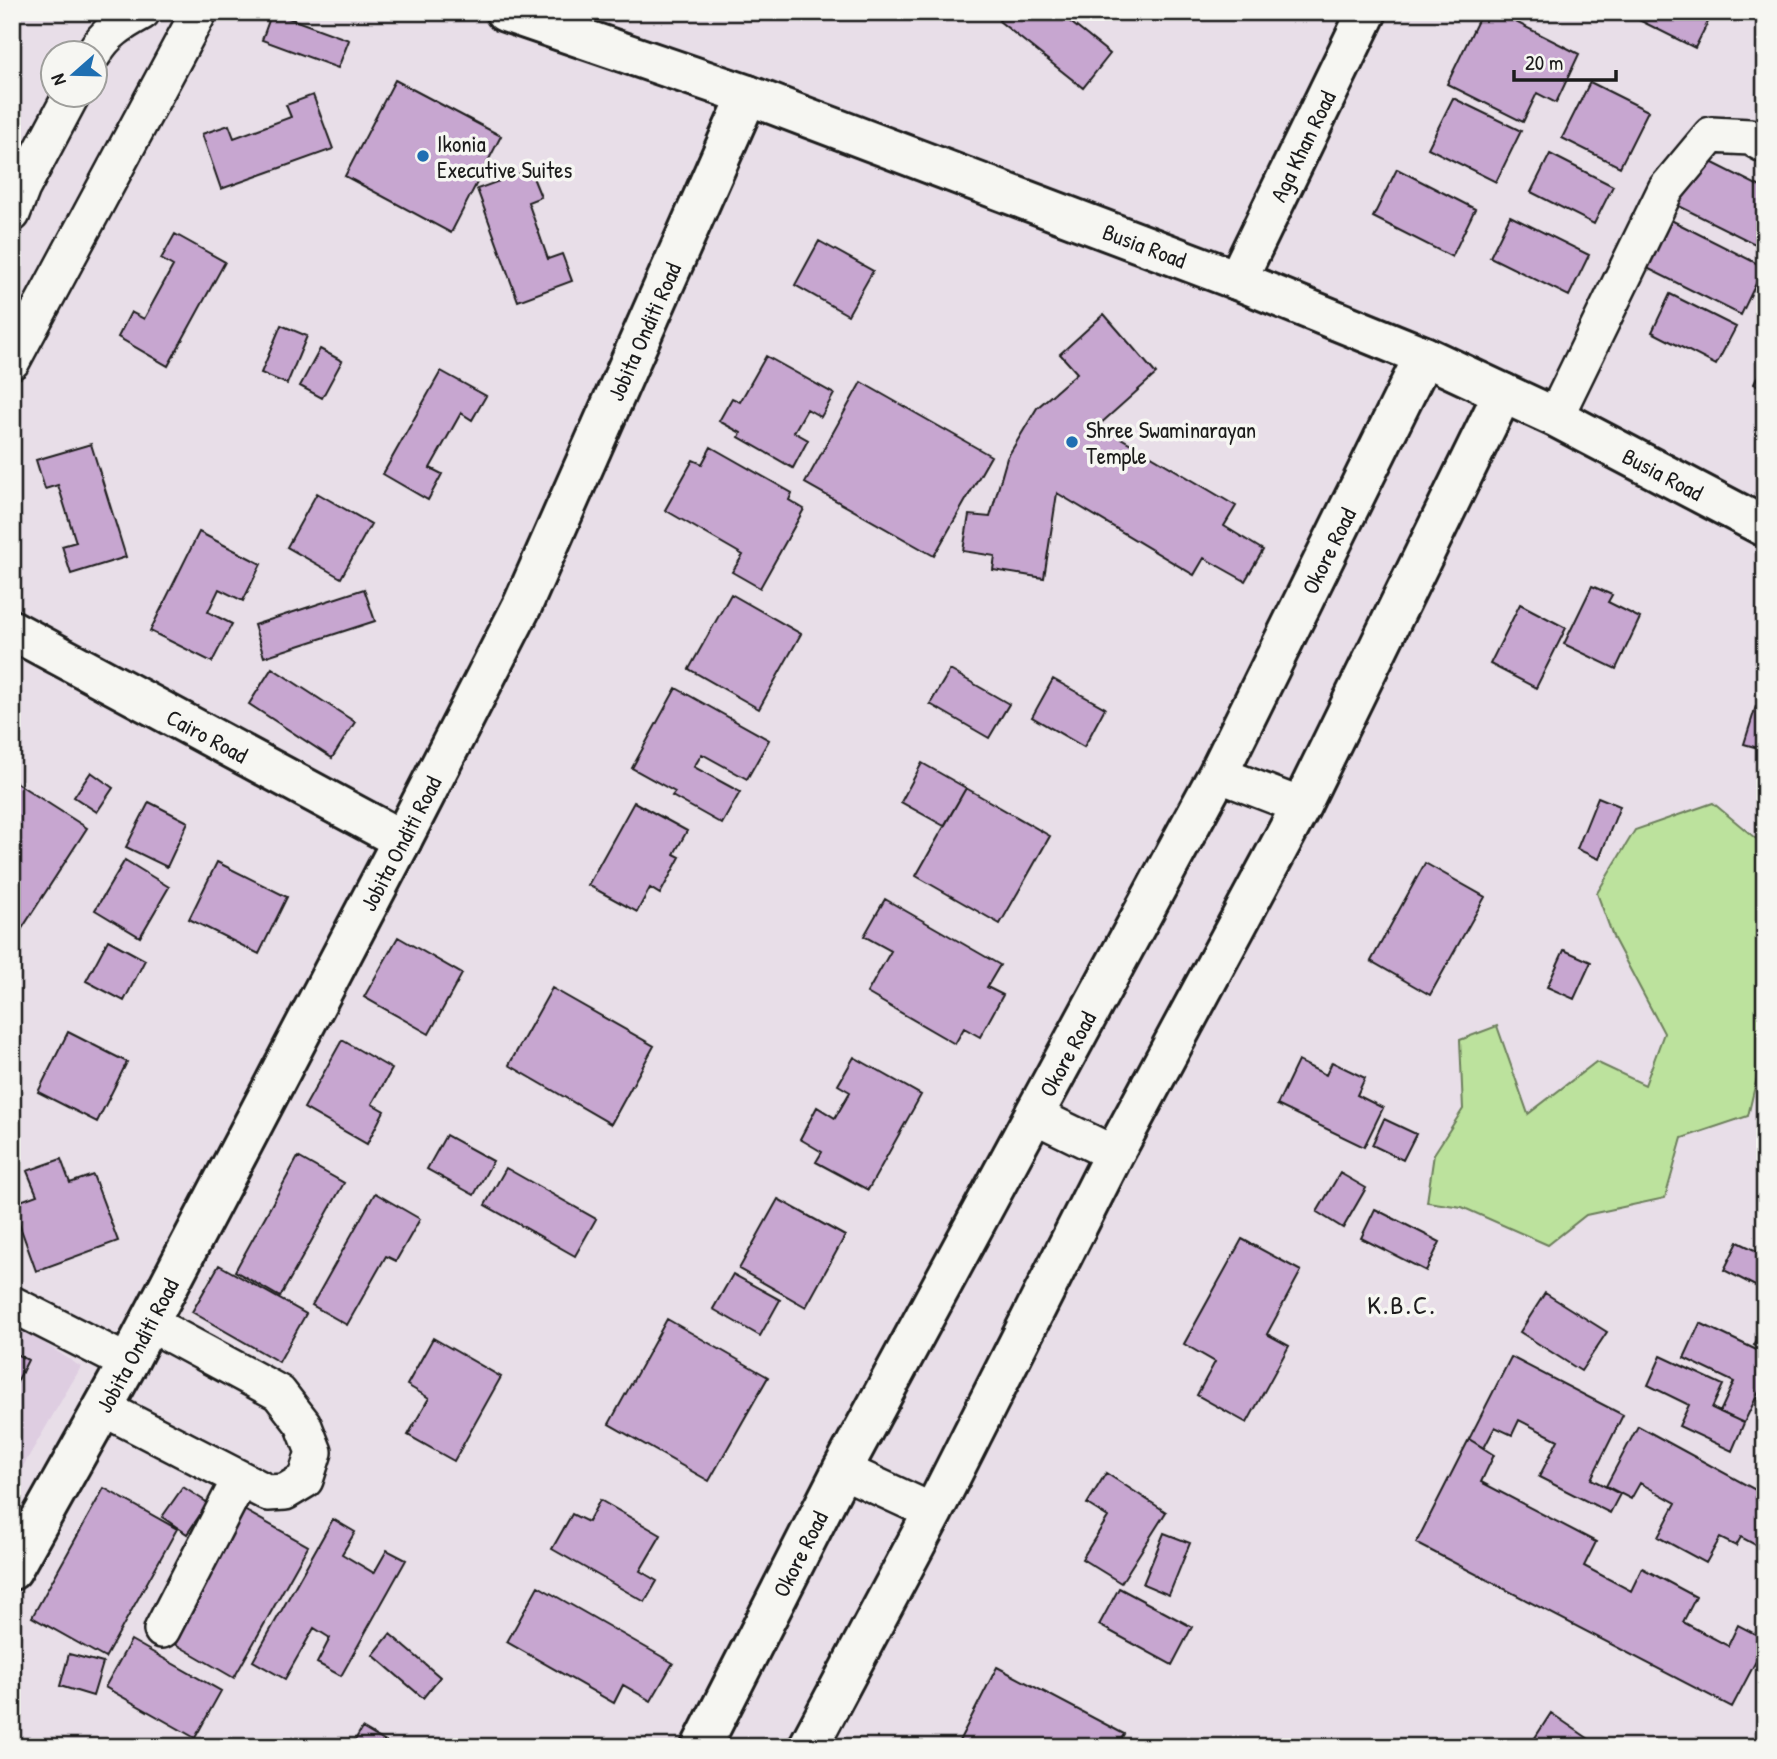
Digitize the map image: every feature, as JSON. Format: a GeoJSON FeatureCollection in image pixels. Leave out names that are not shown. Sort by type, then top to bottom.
{"type":"FeatureCollection","features":[{"type":"Feature","properties":{"kind":"street"},"geometry":{"type":"LineString","coordinates":[[103,38],[120,24],[142,12]]}},
{"type":"Feature","properties":{"kind":"street"},"geometry":{"type":"LineString","coordinates":[[15,346],[199,12]]}},
{"type":"Feature","properties":{"kind":"street","name":"Busia Road"},"geometry":{"type":"LineString","coordinates":[[505,12],[748,96],[1237,279],[1424,356],[1555,417],[1765,527]]}},
{"type":"Feature","properties":{"kind":"street","name":"Aga Khan Road"},"geometry":{"type":"LineString","coordinates":[[1237,279],[1367,12]]}},
{"type":"Feature","properties":{"kind":"street","name":"Jobita Onditi Road"},"geometry":{"type":"LineString","coordinates":[[12,1570],[128,1363],[523,604],[748,96]]}},
{"type":"Feature","properties":{"kind":"street"},"geometry":{"type":"LineString","coordinates":[[12,214],[65,108]]}},
{"type":"Feature","properties":{"kind":"street"},"geometry":{"type":"LineString","coordinates":[[1555,417],[1666,189],[1711,135],[1750,136],[1765,145]]}},
{"type":"Feature","properties":{"kind":"street","name":"Okore Road"},"geometry":{"type":"LineString","coordinates":[[701,1747],[842,1470],[1217,774],[1424,356]]}},
{"type":"Feature","properties":{"kind":"street"},"geometry":{"type":"LineString","coordinates":[[808,1747],[933,1512],[1114,1154],[1301,806],[1503,393]]}},
{"type":"Feature","properties":{"kind":"street","name":"Cairo Road"},"geometry":{"type":"LineString","coordinates":[[12,631],[402,840]]}},
{"type":"Feature","properties":{"kind":"street"},"geometry":{"type":"LineString","coordinates":[[1217,774],[1301,806]]}},
{"type":"Feature","properties":{"kind":"street"},"geometry":{"type":"LineString","coordinates":[[1034,1115],[1114,1154]]}},
{"type":"Feature","properties":{"kind":"street"},"geometry":{"type":"LineString","coordinates":[[12,1304],[128,1363]]}},
{"type":"Feature","properties":{"kind":"street"},"geometry":{"type":"LineString","coordinates":[[103,1408],[268,1493],[285,1492],[305,1480],[314,1452],[303,1424],[279,1392],[149,1322]]}},
{"type":"Feature","properties":{"kind":"street"},"geometry":{"type":"LineString","coordinates":[[842,1470],[933,1512]]}},
{"type":"Feature","properties":{"kind":"street"},"geometry":{"type":"LineString","coordinates":[[162,1630],[240,1479]]}},
{"type":"Feature","properties":{"kind":"shaded area"},"geometry":{"type":"Polygon","coordinates":[[[12,1322],[81,1367],[12,1485],[12,1322]]]}},
{"type":"Feature","properties":{"kind":"green space"},"geometry":{"type":"Polygon","coordinates":[[[1713,803],[1755,838],[1765,843],[1765,967],[1759,986],[1763,1052],[1748,1116],[1682,1138],[1665,1198],[1586,1215],[1548,1245],[1462,1207],[1427,1202],[1434,1154],[1463,1109],[1460,1040],[1497,1026],[1528,1114],[1596,1062],[1645,1085],[1664,1033],[1614,939],[1597,893],[1635,830],[1713,803]]]}},
{"type":"Feature","properties":{"kind":"building"},"geometry":{"type":"Polygon","coordinates":[[[272,12],[349,40],[338,68],[262,40],[272,12]]]}},
{"type":"Feature","properties":{"kind":"building"},"geometry":{"type":"Polygon","coordinates":[[[1005,12],[1058,12],[1110,54],[1083,88],[999,21],[1005,12]]]}},
{"type":"Feature","properties":{"kind":"building"},"geometry":{"type":"Polygon","coordinates":[[[1482,12],[1496,12],[1579,54],[1556,103],[1537,93],[1523,122],[1447,84],[1482,12]]]}},
{"type":"Feature","properties":{"kind":"building"},"geometry":{"type":"Polygon","coordinates":[[[1623,12],[1713,12],[1695,48],[1623,12]]]}},
{"type":"Feature","properties":{"kind":"building","name":"Ikonia Executive Suites"},"geometry":{"type":"Polygon","coordinates":[[[395,80],[501,136],[451,233],[345,176],[395,80]]]}},
{"type":"Feature","properties":{"kind":"building"},"geometry":{"type":"Polygon","coordinates":[[[1590,82],[1648,111],[1620,167],[1562,138],[1590,82]]]}},
{"type":"Feature","properties":{"kind":"building"},"geometry":{"type":"Polygon","coordinates":[[[313,95],[333,149],[221,189],[202,134],[229,125],[234,138],[291,117],[286,105],[313,95]]]}},
{"type":"Feature","properties":{"kind":"building"},"geometry":{"type":"Polygon","coordinates":[[[1453,98],[1521,131],[1496,182],[1428,148],[1453,98]]]}},
{"type":"Feature","properties":{"kind":"building"},"geometry":{"type":"Polygon","coordinates":[[[1550,154],[1613,186],[1594,224],[1531,192],[1550,154]]]}},
{"type":"Feature","properties":{"kind":"building"},"geometry":{"type":"Polygon","coordinates":[[[1699,156],[1765,189],[1765,249],[1675,204],[1699,156]]]}},
{"type":"Feature","properties":{"kind":"building"},"geometry":{"type":"Polygon","coordinates":[[[1397,169],[1475,209],[1452,257],[1373,217],[1397,169]]]}},
{"type":"Feature","properties":{"kind":"building"},"geometry":{"type":"Polygon","coordinates":[[[530,170],[541,197],[528,202],[548,259],[562,254],[572,281],[518,301],[477,189],[530,170]]]}},
{"type":"Feature","properties":{"kind":"building"},"geometry":{"type":"Polygon","coordinates":[[[1510,216],[1589,255],[1569,296],[1490,257],[1510,216]]]}},
{"type":"Feature","properties":{"kind":"building"},"geometry":{"type":"Polygon","coordinates":[[[1667,218],[1764,267],[1741,315],[1643,266],[1667,218]]]}},
{"type":"Feature","properties":{"kind":"building"},"geometry":{"type":"Polygon","coordinates":[[[175,234],[225,262],[168,366],[118,337],[131,312],[144,319],[173,266],[161,259],[175,234]]]}},
{"type":"Feature","properties":{"kind":"building"},"geometry":{"type":"Polygon","coordinates":[[[819,241],[873,271],[848,315],[795,285],[819,241]]]}},
{"type":"Feature","properties":{"kind":"building"},"geometry":{"type":"Polygon","coordinates":[[[1670,294],[1736,327],[1716,365],[1652,332],[1670,294]]]}},
{"type":"Feature","properties":{"kind":"building","name":"Shree Swaminarayan Temple"},"geometry":{"type":"Polygon","coordinates":[[[1104,314],[1156,374],[1099,425],[1236,506],[1224,526],[1263,550],[1245,581],[1204,558],[1194,575],[1057,493],[1044,578],[993,570],[995,556],[963,551],[969,515],[990,517],[1007,458],[1037,408],[1077,373],[1060,354],[1104,314]]]}},
{"type":"Feature","properties":{"kind":"building"},"geometry":{"type":"Polygon","coordinates":[[[281,325],[307,336],[287,384],[261,373],[281,325]]]}},
{"type":"Feature","properties":{"kind":"building"},"geometry":{"type":"Polygon","coordinates":[[[320,349],[342,361],[322,398],[300,386],[320,349]]]}},
{"type":"Feature","properties":{"kind":"building"},"geometry":{"type":"Polygon","coordinates":[[[766,356],[834,394],[821,417],[807,409],[794,432],[808,440],[793,468],[739,437],[741,433],[719,421],[732,398],[740,402],[766,356]]]}},
{"type":"Feature","properties":{"kind":"building"},"geometry":{"type":"Polygon","coordinates":[[[1765,361],[1765,389],[1754,384],[1765,361]]]}},
{"type":"Feature","properties":{"kind":"building"},"geometry":{"type":"Polygon","coordinates":[[[441,371],[486,396],[472,420],[461,413],[430,468],[442,474],[428,500],[383,474],[441,371]]]}},
{"type":"Feature","properties":{"kind":"building"},"geometry":{"type":"Polygon","coordinates":[[[861,382],[991,456],[934,556],[805,483],[861,382]]]}},
{"type":"Feature","properties":{"kind":"building"},"geometry":{"type":"Polygon","coordinates":[[[91,444],[126,557],[71,574],[62,546],[76,542],[58,485],[45,489],[36,460],[91,444]]]}},
{"type":"Feature","properties":{"kind":"building"},"geometry":{"type":"Polygon","coordinates":[[[711,447],[792,493],[789,500],[804,509],[760,588],[732,572],[743,555],[665,510],[693,460],[702,464],[711,447]]]}},
{"type":"Feature","properties":{"kind":"building"},"geometry":{"type":"Polygon","coordinates":[[[317,493],[371,524],[341,578],[287,547],[317,493]]]}},
{"type":"Feature","properties":{"kind":"building"},"geometry":{"type":"Polygon","coordinates":[[[199,532],[261,564],[243,601],[219,589],[208,612],[232,624],[212,662],[150,631],[199,532]]]}},
{"type":"Feature","properties":{"kind":"building"},"geometry":{"type":"Polygon","coordinates":[[[1592,586],[1612,595],[1608,602],[1640,618],[1616,669],[1564,644],[1592,586]]]}},
{"type":"Feature","properties":{"kind":"building"},"geometry":{"type":"Polygon","coordinates":[[[364,589],[375,621],[264,657],[254,625],[364,589]]]}},
{"type":"Feature","properties":{"kind":"building"},"geometry":{"type":"Polygon","coordinates":[[[731,594],[801,634],[759,709],[689,669],[731,594]]]}},
{"type":"Feature","properties":{"kind":"building"},"geometry":{"type":"Polygon","coordinates":[[[1520,604],[1566,628],[1536,688],[1490,664],[1520,604]]]}},
{"type":"Feature","properties":{"kind":"building"},"geometry":{"type":"Polygon","coordinates":[[[272,668],[355,722],[332,758],[249,704],[272,668]]]}},
{"type":"Feature","properties":{"kind":"building"},"geometry":{"type":"Polygon","coordinates":[[[950,670],[1009,704],[989,738],[930,704],[950,670]]]}},
{"type":"Feature","properties":{"kind":"building"},"geometry":{"type":"Polygon","coordinates":[[[1053,679],[1105,708],[1084,747],[1032,717],[1053,679]]]}},
{"type":"Feature","properties":{"kind":"building"},"geometry":{"type":"Polygon","coordinates":[[[676,688],[769,740],[747,779],[702,754],[694,767],[740,792],[722,824],[672,796],[675,792],[632,768],[676,688]]]}},
{"type":"Feature","properties":{"kind":"building"},"geometry":{"type":"Polygon","coordinates":[[[1756,706],[1765,708],[1765,750],[1744,744],[1756,706]]]}},
{"type":"Feature","properties":{"kind":"building"},"geometry":{"type":"Polygon","coordinates":[[[922,763],[966,788],[944,826],[901,802],[922,763]]]}},
{"type":"Feature","properties":{"kind":"building"},"geometry":{"type":"Polygon","coordinates":[[[91,772],[113,788],[97,812],[74,797],[91,772]]]}},
{"type":"Feature","properties":{"kind":"building"},"geometry":{"type":"Polygon","coordinates":[[[12,780],[87,828],[21,930],[12,924],[12,780]]]}},
{"type":"Feature","properties":{"kind":"building"},"geometry":{"type":"Polygon","coordinates":[[[966,788],[1050,836],[1000,924],[916,876],[966,788]]]}},
{"type":"Feature","properties":{"kind":"building"},"geometry":{"type":"Polygon","coordinates":[[[1598,797],[1620,806],[1599,859],[1577,849],[1598,797]]]}},
{"type":"Feature","properties":{"kind":"building"},"geometry":{"type":"Polygon","coordinates":[[[149,802],[188,822],[167,867],[126,847],[149,802]]]}},
{"type":"Feature","properties":{"kind":"building"},"geometry":{"type":"Polygon","coordinates":[[[634,802],[687,831],[674,854],[680,857],[660,894],[650,888],[637,912],[588,885],[634,802]]]}},
{"type":"Feature","properties":{"kind":"building"},"geometry":{"type":"Polygon","coordinates":[[[125,860],[169,887],[140,937],[95,910],[125,860]]]}},
{"type":"Feature","properties":{"kind":"building"},"geometry":{"type":"Polygon","coordinates":[[[217,862],[287,897],[259,954],[189,919],[217,862]]]}},
{"type":"Feature","properties":{"kind":"building"},"geometry":{"type":"Polygon","coordinates":[[[1425,863],[1485,897],[1430,995],[1371,961],[1425,863]]]}},
{"type":"Feature","properties":{"kind":"building"},"geometry":{"type":"Polygon","coordinates":[[[885,899],[1000,965],[987,987],[1003,995],[980,1037],[964,1028],[955,1044],[867,993],[891,951],[864,936],[885,899]]]}},
{"type":"Feature","properties":{"kind":"building"},"geometry":{"type":"Polygon","coordinates":[[[398,937],[462,974],[429,1034],[364,997],[398,937]]]}},
{"type":"Feature","properties":{"kind":"building"},"geometry":{"type":"Polygon","coordinates":[[[108,940],[145,960],[124,1001],[86,981],[108,940]]]}},
{"type":"Feature","properties":{"kind":"building"},"geometry":{"type":"Polygon","coordinates":[[[1564,950],[1591,962],[1574,999],[1547,987],[1564,950]]]}},
{"type":"Feature","properties":{"kind":"building"},"geometry":{"type":"Polygon","coordinates":[[[552,988],[654,1046],[611,1124],[509,1065],[552,988]]]}},
{"type":"Feature","properties":{"kind":"building"},"geometry":{"type":"Polygon","coordinates":[[[68,1032],[127,1062],[97,1122],[38,1092],[68,1032]]]}},
{"type":"Feature","properties":{"kind":"building"},"geometry":{"type":"Polygon","coordinates":[[[342,1040],[392,1069],[372,1104],[384,1111],[367,1144],[304,1108],[342,1040]]]}},
{"type":"Feature","properties":{"kind":"building"},"geometry":{"type":"Polygon","coordinates":[[[854,1057],[921,1095],[868,1190],[816,1162],[822,1152],[800,1139],[817,1107],[835,1118],[850,1092],[838,1085],[854,1057]]]}},
{"type":"Feature","properties":{"kind":"building"},"geometry":{"type":"Polygon","coordinates":[[[1298,1061],[1326,1075],[1332,1062],[1365,1078],[1357,1095],[1383,1108],[1364,1147],[1277,1105],[1298,1061]]]}},
{"type":"Feature","properties":{"kind":"building"},"geometry":{"type":"Polygon","coordinates":[[[1384,1119],[1416,1134],[1403,1160],[1372,1145],[1384,1119]]]}},
{"type":"Feature","properties":{"kind":"building"},"geometry":{"type":"Polygon","coordinates":[[[446,1135],[493,1161],[474,1195],[427,1169],[446,1135]]]}},
{"type":"Feature","properties":{"kind":"building"},"geometry":{"type":"Polygon","coordinates":[[[298,1157],[344,1183],[280,1297],[235,1271],[298,1157]]]}},
{"type":"Feature","properties":{"kind":"building"},"geometry":{"type":"Polygon","coordinates":[[[61,1159],[70,1183],[93,1175],[118,1241],[36,1271],[12,1204],[37,1195],[27,1171],[61,1159]]]}},
{"type":"Feature","properties":{"kind":"building"},"geometry":{"type":"Polygon","coordinates":[[[506,1168],[596,1219],[575,1256],[485,1205],[506,1168]]]}},
{"type":"Feature","properties":{"kind":"building"},"geometry":{"type":"Polygon","coordinates":[[[1340,1173],[1366,1188],[1343,1228],[1317,1212],[1340,1173]]]}},
{"type":"Feature","properties":{"kind":"building"},"geometry":{"type":"Polygon","coordinates":[[[375,1193],[420,1219],[396,1261],[386,1256],[347,1325],[312,1305],[375,1193]]]}},
{"type":"Feature","properties":{"kind":"building"},"geometry":{"type":"Polygon","coordinates":[[[778,1199],[845,1236],[806,1307],[739,1269],[778,1199]]]}},
{"type":"Feature","properties":{"kind":"building"},"geometry":{"type":"Polygon","coordinates":[[[1375,1209],[1440,1242],[1426,1271],[1361,1238],[1375,1209]]]}},
{"type":"Feature","properties":{"kind":"building"},"geometry":{"type":"Polygon","coordinates":[[[1242,1239],[1301,1271],[1267,1334],[1289,1346],[1247,1423],[1197,1395],[1215,1362],[1184,1344],[1242,1239]]]}},
{"type":"Feature","properties":{"kind":"building"},"geometry":{"type":"Polygon","coordinates":[[[1738,1242],[1765,1255],[1765,1291],[1724,1270],[1738,1242]]]}},
{"type":"Feature","properties":{"kind":"building"},"geometry":{"type":"Polygon","coordinates":[[[219,1265],[306,1314],[279,1362],[192,1312],[219,1265]]]}},
{"type":"Feature","properties":{"kind":"building"},"geometry":{"type":"Polygon","coordinates":[[[733,1274],[780,1300],[760,1336],[713,1309],[733,1274]]]}},
{"type":"Feature","properties":{"kind":"building"},"geometry":{"type":"Polygon","coordinates":[[[1545,1293],[1607,1332],[1581,1371],[1520,1332],[1545,1293]]]}},
{"type":"Feature","properties":{"kind":"building"},"geometry":{"type":"Polygon","coordinates":[[[667,1319],[768,1377],[709,1481],[609,1424],[667,1319]]]}},
{"type":"Feature","properties":{"kind":"building"},"geometry":{"type":"Polygon","coordinates":[[[1700,1323],[1765,1354],[1765,1379],[1744,1423],[1720,1412],[1734,1382],[1684,1358],[1700,1323]]]}},
{"type":"Feature","properties":{"kind":"building"},"geometry":{"type":"Polygon","coordinates":[[[1765,1326],[1765,1351],[1754,1345],[1765,1326]]]}},
{"type":"Feature","properties":{"kind":"building"},"geometry":{"type":"Polygon","coordinates":[[[433,1338],[501,1377],[454,1461],[408,1435],[429,1398],[407,1385],[433,1338]]]}},
{"type":"Feature","properties":{"kind":"building"},"geometry":{"type":"Polygon","coordinates":[[[12,1352],[28,1360],[15,1386],[12,1385],[12,1352]]]}},
{"type":"Feature","properties":{"kind":"building"},"geometry":{"type":"Polygon","coordinates":[[[1661,1356],[1723,1385],[1712,1408],[1744,1423],[1732,1451],[1679,1426],[1689,1405],[1648,1385],[1661,1356]]]}},
{"type":"Feature","properties":{"kind":"building"},"geometry":{"type":"Polygon","coordinates":[[[1511,1357],[1623,1415],[1591,1479],[1620,1494],[1610,1513],[1539,1477],[1558,1440],[1519,1420],[1512,1435],[1495,1427],[1484,1448],[1469,1439],[1511,1357]]]}},
{"type":"Feature","properties":{"kind":"building"},"geometry":{"type":"Polygon","coordinates":[[[1638,1426],[1765,1495],[1765,1550],[1741,1537],[1736,1546],[1720,1538],[1706,1563],[1658,1537],[1676,1503],[1640,1483],[1631,1499],[1606,1486],[1638,1426]]]}},
{"type":"Feature","properties":{"kind":"building"},"geometry":{"type":"Polygon","coordinates":[[[1469,1439],[1494,1455],[1481,1482],[1596,1542],[1584,1566],[1631,1591],[1642,1568],[1696,1597],[1683,1622],[1728,1646],[1738,1625],[1765,1639],[1765,1644],[1732,1707],[1416,1543],[1469,1439]]]}},
{"type":"Feature","properties":{"kind":"building"},"geometry":{"type":"Polygon","coordinates":[[[1106,1473],[1166,1512],[1121,1583],[1082,1559],[1108,1517],[1087,1504],[1106,1473]]]}},
{"type":"Feature","properties":{"kind":"building"},"geometry":{"type":"Polygon","coordinates":[[[183,1487],[208,1503],[187,1534],[162,1517],[183,1487]]]}},
{"type":"Feature","properties":{"kind":"building"},"geometry":{"type":"Polygon","coordinates":[[[104,1488],[177,1529],[105,1658],[32,1617],[104,1488]]]}},
{"type":"Feature","properties":{"kind":"building"},"geometry":{"type":"Polygon","coordinates":[[[600,1500],[661,1535],[640,1571],[657,1581],[645,1602],[552,1549],[572,1514],[588,1522],[600,1500]]]}},
{"type":"Feature","properties":{"kind":"building"},"geometry":{"type":"Polygon","coordinates":[[[244,1510],[308,1546],[234,1678],[170,1641],[244,1510]]]}},
{"type":"Feature","properties":{"kind":"building"},"geometry":{"type":"Polygon","coordinates":[[[333,1519],[355,1532],[342,1554],[374,1573],[387,1550],[406,1560],[341,1676],[317,1663],[330,1638],[314,1628],[285,1679],[253,1661],[333,1519]]]}},
{"type":"Feature","properties":{"kind":"building"},"geometry":{"type":"Polygon","coordinates":[[[1164,1533],[1190,1543],[1169,1595],[1143,1584],[1164,1533]]]}},
{"type":"Feature","properties":{"kind":"building"},"geometry":{"type":"Polygon","coordinates":[[[538,1586],[673,1663],[651,1701],[623,1685],[614,1703],[507,1642],[538,1586]]]}},
{"type":"Feature","properties":{"kind":"building"},"geometry":{"type":"Polygon","coordinates":[[[1119,1588],[1192,1627],[1172,1665],[1099,1625],[1119,1588]]]}},
{"type":"Feature","properties":{"kind":"building"},"geometry":{"type":"Polygon","coordinates":[[[390,1634],[440,1677],[423,1698],[373,1655],[390,1634]]]}},
{"type":"Feature","properties":{"kind":"building"},"geometry":{"type":"Polygon","coordinates":[[[131,1640],[221,1691],[195,1738],[105,1687],[131,1640]]]}},
{"type":"Feature","properties":{"kind":"building"},"geometry":{"type":"Polygon","coordinates":[[[69,1654],[103,1663],[93,1696],[60,1686],[69,1654]]]}},
{"type":"Feature","properties":{"kind":"building"},"geometry":{"type":"Polygon","coordinates":[[[997,1667],[1124,1734],[1117,1747],[956,1747],[997,1667]]]}},
{"type":"Feature","properties":{"kind":"building"},"geometry":{"type":"Polygon","coordinates":[[[1551,1713],[1589,1739],[1584,1747],[1529,1747],[1551,1713]]]}},
{"type":"Feature","properties":{"kind":"building"},"geometry":{"type":"Polygon","coordinates":[[[362,1728],[391,1745],[390,1747],[351,1747],[362,1728]]]}},
{"type":"Feature","properties":{"kind":"place","name":"Ikonia Executive Suites"},"geometry":{"type":"Point","coordinates":[423,156]}},
{"type":"Feature","properties":{"kind":"place","name":"Shree Swaminarayan Temple"},"geometry":{"type":"Point","coordinates":[1072,442]}},
{"type":"Feature","properties":{"kind":"district","name":"K.B.C."},"geometry":{"type":"Point","coordinates":[1402,1304]}}]}
